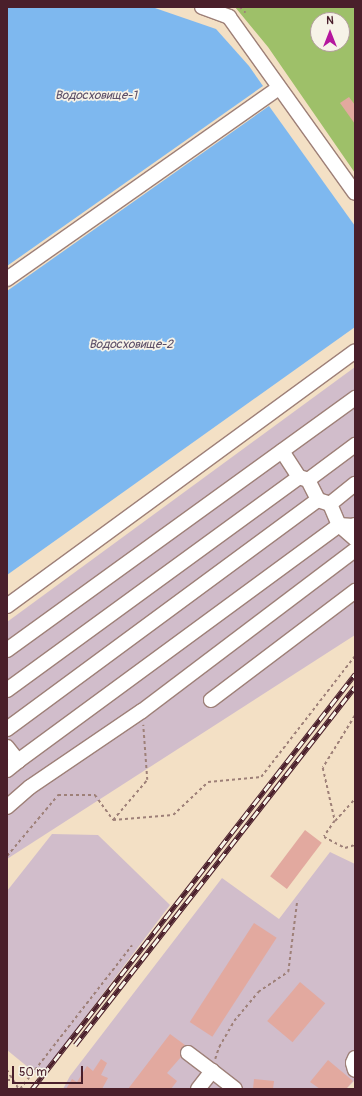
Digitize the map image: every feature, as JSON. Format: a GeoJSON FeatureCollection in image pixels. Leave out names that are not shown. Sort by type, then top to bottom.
{"type":"FeatureCollection","features":[{"type":"Feature","properties":{"kind":"lane"},"geometry":{"type":"LineString","coordinates":[[202,7],[229,17],[355,193]]}},
{"type":"Feature","properties":{"kind":"lane"},"geometry":{"type":"LineString","coordinates":[[7,279],[279,88]]}},
{"type":"Feature","properties":{"kind":"lane"},"geometry":{"type":"LineString","coordinates":[[7,606],[355,351]]}},
{"type":"Feature","properties":{"kind":"lane"},"geometry":{"type":"LineString","coordinates":[[7,650],[355,398]]}},
{"type":"Feature","properties":{"kind":"lane"},"geometry":{"type":"LineString","coordinates":[[7,690],[303,479],[355,445]]}},
{"type":"Feature","properties":{"kind":"lane"},"geometry":{"type":"LineString","coordinates":[[282,451],[303,479],[324,502],[339,525],[355,539]]}},
{"type":"Feature","properties":{"kind":"lane"},"geometry":{"type":"LineString","coordinates":[[7,729],[324,502],[355,484]]}},
{"type":"Feature","properties":{"kind":"lane"},"geometry":{"type":"LineString","coordinates":[[7,770],[339,525],[355,525]]}},
{"type":"Feature","properties":{"kind":"lane"},"geometry":{"type":"LineString","coordinates":[[7,807],[30,787],[142,712],[355,550]]}},
{"type":"Feature","properties":{"kind":"lane"},"geometry":{"type":"LineString","coordinates":[[210,700],[355,591]]}},
{"type":"Feature","properties":{"kind":"lane"},"geometry":{"type":"LineString","coordinates":[[7,747],[18,761]]}},
{"type":"Feature","properties":{"kind":"lane"},"geometry":{"type":"LineString","coordinates":[[188,1053],[235,1089]]}},
{"type":"Feature","properties":{"kind":"lane"},"geometry":{"type":"LineString","coordinates":[[355,1058],[353,1063],[355,1070]]}},
{"type":"Feature","properties":{"kind":"lane"},"geometry":{"type":"LineString","coordinates":[[198,1089],[212,1071]]}},
{"type":"Feature","properties":{"kind":"path"},"geometry":{"type":"LineString","coordinates":[[240,7],[246,13]]}},
{"type":"Feature","properties":{"kind":"path"},"geometry":{"type":"LineString","coordinates":[[113,820],[173,815],[208,782],[261,777],[355,656]]}},
{"type":"Feature","properties":{"kind":"path"},"geometry":{"type":"LineString","coordinates":[[113,820],[147,780],[142,712]]}},
{"type":"Feature","properties":{"kind":"path"},"geometry":{"type":"LineString","coordinates":[[335,821],[323,768],[355,716]]}},
{"type":"Feature","properties":{"kind":"path"},"geometry":{"type":"LineString","coordinates":[[7,856],[58,795],[95,795],[113,820]]}},
{"type":"Feature","properties":{"kind":"path"},"geometry":{"type":"LineString","coordinates":[[355,799],[335,821],[324,837],[345,848],[355,845]]}},
{"type":"Feature","properties":{"kind":"path"},"geometry":{"type":"LineString","coordinates":[[212,1071],[219,1047],[234,1021],[258,992],[288,972],[297,901]]}},
{"type":"Feature","properties":{"kind":"path"},"geometry":{"type":"LineString","coordinates":[[7,1070],[19,1089],[132,944]]}},
{"type":"Feature","properties":{"kind":"path"},"geometry":{"type":"LineString","coordinates":[[7,1080],[13,1080]]}},
{"type":"Feature","properties":{"kind":"shaded area"},"geometry":{"type":"Polygon","coordinates":[[[355,367],[355,635],[7,859],[7,622],[355,367]]]}},
{"type":"Feature","properties":{"kind":"shaded area"},"geometry":{"type":"Polygon","coordinates":[[[52,834],[98,835],[170,905],[40,1077],[7,1050],[7,891],[52,834]]]}},
{"type":"Feature","properties":{"kind":"shaded area"},"geometry":{"type":"Polygon","coordinates":[[[330,852],[355,864],[355,1080],[346,1089],[63,1089],[70,1076],[222,878],[279,919],[330,852]]]}},
{"type":"Feature","properties":{"kind":"green space"},"geometry":{"type":"Polygon","coordinates":[[[235,7],[355,7],[355,173],[268,47],[235,7]]]}},
{"type":"Feature","properties":{"kind":"water","name":"Водосховище-1"},"geometry":{"type":"Polygon","coordinates":[[[7,7],[152,7],[216,29],[249,66],[263,86],[7,266],[7,7]]]}},
{"type":"Feature","properties":{"kind":"water","name":"Водосховище-2"},"geometry":{"type":"Polygon","coordinates":[[[269,106],[355,226],[355,327],[7,575],[7,291],[269,106]]]}},
{"type":"Feature","properties":{"kind":"building"},"geometry":{"type":"Polygon","coordinates":[[[349,97],[355,105],[355,124],[340,103],[349,97]]]}},
{"type":"Feature","properties":{"kind":"building"},"geometry":{"type":"Polygon","coordinates":[[[305,830],[322,843],[287,889],[270,876],[305,830]]]}},
{"type":"Feature","properties":{"kind":"building"},"geometry":{"type":"Polygon","coordinates":[[[254,923],[277,938],[212,1037],[190,1022],[254,923]]]}},
{"type":"Feature","properties":{"kind":"building"},"geometry":{"type":"Polygon","coordinates":[[[300,982],[325,1003],[292,1042],[267,1021],[300,982]]]}},
{"type":"Feature","properties":{"kind":"building"},"geometry":{"type":"Polygon","coordinates":[[[170,1034],[185,1045],[180,1052],[181,1057],[167,1073],[177,1081],[171,1089],[128,1089],[170,1034]]]}},
{"type":"Feature","properties":{"kind":"building"},"geometry":{"type":"Polygon","coordinates":[[[101,1059],[107,1063],[101,1075],[108,1078],[102,1089],[66,1089],[72,1079],[77,1082],[87,1066],[93,1071],[101,1059]]]}},
{"type":"Feature","properties":{"kind":"building"},"geometry":{"type":"Polygon","coordinates":[[[328,1060],[353,1081],[346,1089],[320,1089],[310,1082],[328,1060]]]}},
{"type":"Feature","properties":{"kind":"building"},"geometry":{"type":"Polygon","coordinates":[[[254,1079],[274,1081],[273,1089],[253,1089],[254,1079]]]}},
{"type":"Feature","properties":{"kind":"railway"},"geometry":{"type":"LineString","coordinates":[[32,1089],[355,674]]}},
{"type":"Feature","properties":{"kind":"railway"},"geometry":{"type":"LineString","coordinates":[[75,1045],[355,687]]}}]}
